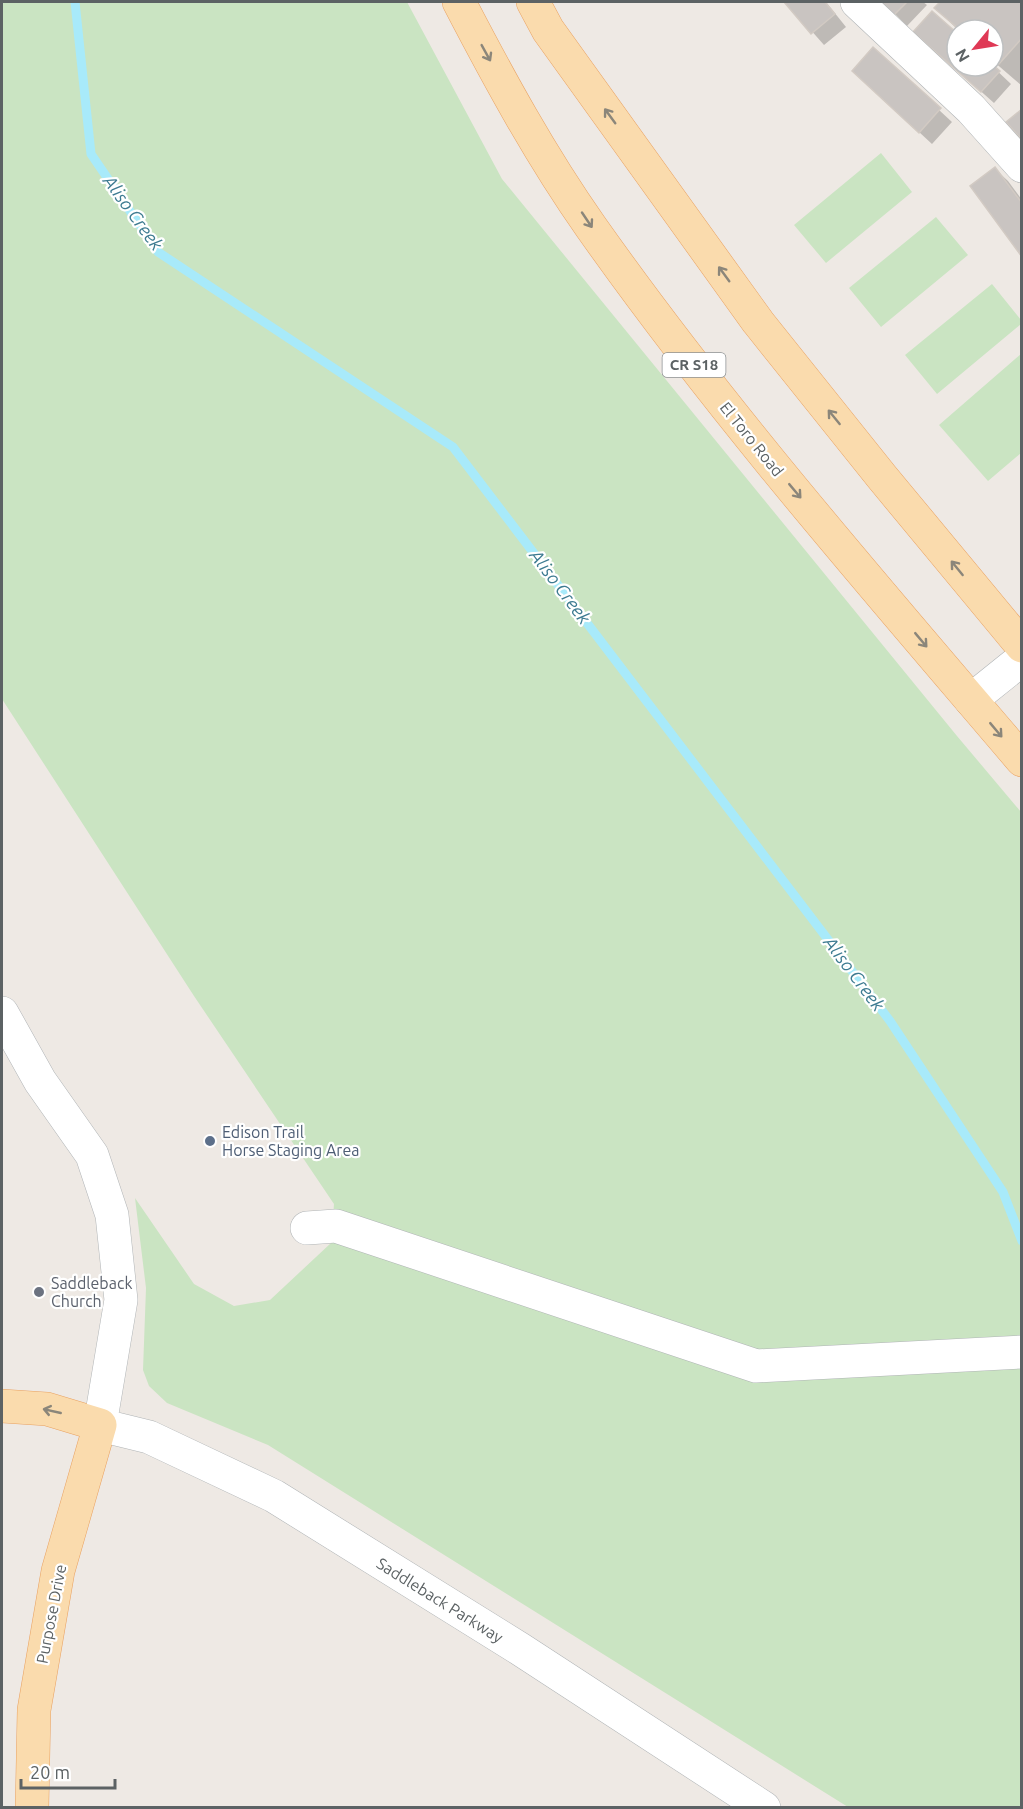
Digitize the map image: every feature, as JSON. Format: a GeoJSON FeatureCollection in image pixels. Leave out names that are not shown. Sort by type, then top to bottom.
{"type":"FeatureCollection","features":[{"type":"Feature","properties":{"kind":"main road","name":"El Toro Road"},"geometry":{"type":"LineString","coordinates":[[459,2],[531,134],[591,226],[728,410],[1022,760]]}},
{"type":"Feature","properties":{"kind":"main road"},"geometry":{"type":"LineString","coordinates":[[533,2],[548,30],[759,322],[882,477],[1022,646]]}},
{"type":"Feature","properties":{"kind":"main road","name":"Saddleback Parkway"},"geometry":{"type":"LineString","coordinates":[[2,1406],[48,1409],[100,1425]]}},
{"type":"Feature","properties":{"kind":"main road","name":"Purpose Drive"},"geometry":{"type":"LineString","coordinates":[[32,1808],[33,1710],[56,1583],[100,1425]]}},
{"type":"Feature","properties":{"kind":"street"},"geometry":{"type":"LineString","coordinates":[[857,2],[971,110],[1022,166]]}},
{"type":"Feature","properties":{"kind":"street"},"geometry":{"type":"LineString","coordinates":[[971,700],[1022,659]]}},
{"type":"Feature","properties":{"kind":"street"},"geometry":{"type":"LineString","coordinates":[[2,1013],[40,1081],[92,1155],[112,1215],[121,1300],[100,1425]]}},
{"type":"Feature","properties":{"kind":"street"},"geometry":{"type":"LineString","coordinates":[[307,1228],[336,1226],[756,1366],[1022,1352]]}},
{"type":"Feature","properties":{"kind":"street","name":"Saddleback Parkway"},"geometry":{"type":"LineString","coordinates":[[100,1425],[149,1437],[274,1496],[520,1649],[764,1808]]}},
{"type":"Feature","properties":{"kind":"green space"},"geometry":{"type":"Polygon","coordinates":[[[2,2],[407,2],[502,179],[1021,812],[1021,1807],[848,1807],[268,1445],[167,1403],[149,1386],[143,1370],[146,1288],[135,1198],[194,1284],[234,1306],[270,1300],[331,1243],[334,1204],[194,996],[2,699],[2,2]]]}},
{"type":"Feature","properties":{"kind":"green space"},"geometry":{"type":"Polygon","coordinates":[[[881,153],[912,192],[826,263],[794,225],[881,153]]]}},
{"type":"Feature","properties":{"kind":"green space"},"geometry":{"type":"Polygon","coordinates":[[[936,217],[968,255],[881,327],[849,288],[936,217]]]}},
{"type":"Feature","properties":{"kind":"green space"},"geometry":{"type":"Polygon","coordinates":[[[992,284],[1021,320],[1021,324],[937,394],[905,355],[992,284]]]}},
{"type":"Feature","properties":{"kind":"green space"},"geometry":{"type":"Polygon","coordinates":[[[1021,354],[1021,453],[988,481],[939,425],[1021,354]]]}},
{"type":"Feature","properties":{"kind":"building"},"geometry":{"type":"Polygon","coordinates":[[[784,2],[825,2],[835,14],[811,34],[784,2]]]}},
{"type":"Feature","properties":{"kind":"building"},"geometry":{"type":"Polygon","coordinates":[[[881,2],[907,2],[894,15],[881,2]]]}},
{"type":"Feature","properties":{"kind":"building"},"geometry":{"type":"Polygon","coordinates":[[[940,2],[1022,2],[1022,38],[1005,57],[1005,18],[946,18],[934,8],[940,2]]]}},
{"type":"Feature","properties":{"kind":"building"},"geometry":{"type":"Polygon","coordinates":[[[932,11],[945,22],[945,60],[913,32],[932,11]]]}},
{"type":"Feature","properties":{"kind":"building"},"geometry":{"type":"Polygon","coordinates":[[[873,47],[941,108],[919,133],[852,71],[873,47]]]}},
{"type":"Feature","properties":{"kind":"building"},"geometry":{"type":"Polygon","coordinates":[[[965,78],[994,78],[981,92],[965,78]]]}},
{"type":"Feature","properties":{"kind":"building"},"geometry":{"type":"Polygon","coordinates":[[[1022,109],[1022,140],[1006,122],[1022,109]]]}},
{"type":"Feature","properties":{"kind":"building"},"geometry":{"type":"Polygon","coordinates":[[[995,167],[1022,203],[1022,257],[970,186],[995,167]]]}},
{"type":"Feature","properties":{"kind":"waterway","name":"Aliso Creek"},"geometry":{"type":"LineString","coordinates":[[75,2],[91,154],[158,252],[453,447],[890,1021],[1003,1192],[1022,1241]]}},
{"type":"Feature","properties":{"kind":"place","name":"Edison Trail Horse Staging Area"},"geometry":{"type":"Point","coordinates":[210,1141]}},
{"type":"Feature","properties":{"kind":"place","name":"Saddleback Church"},"geometry":{"type":"Point","coordinates":[39,1292]}}]}
